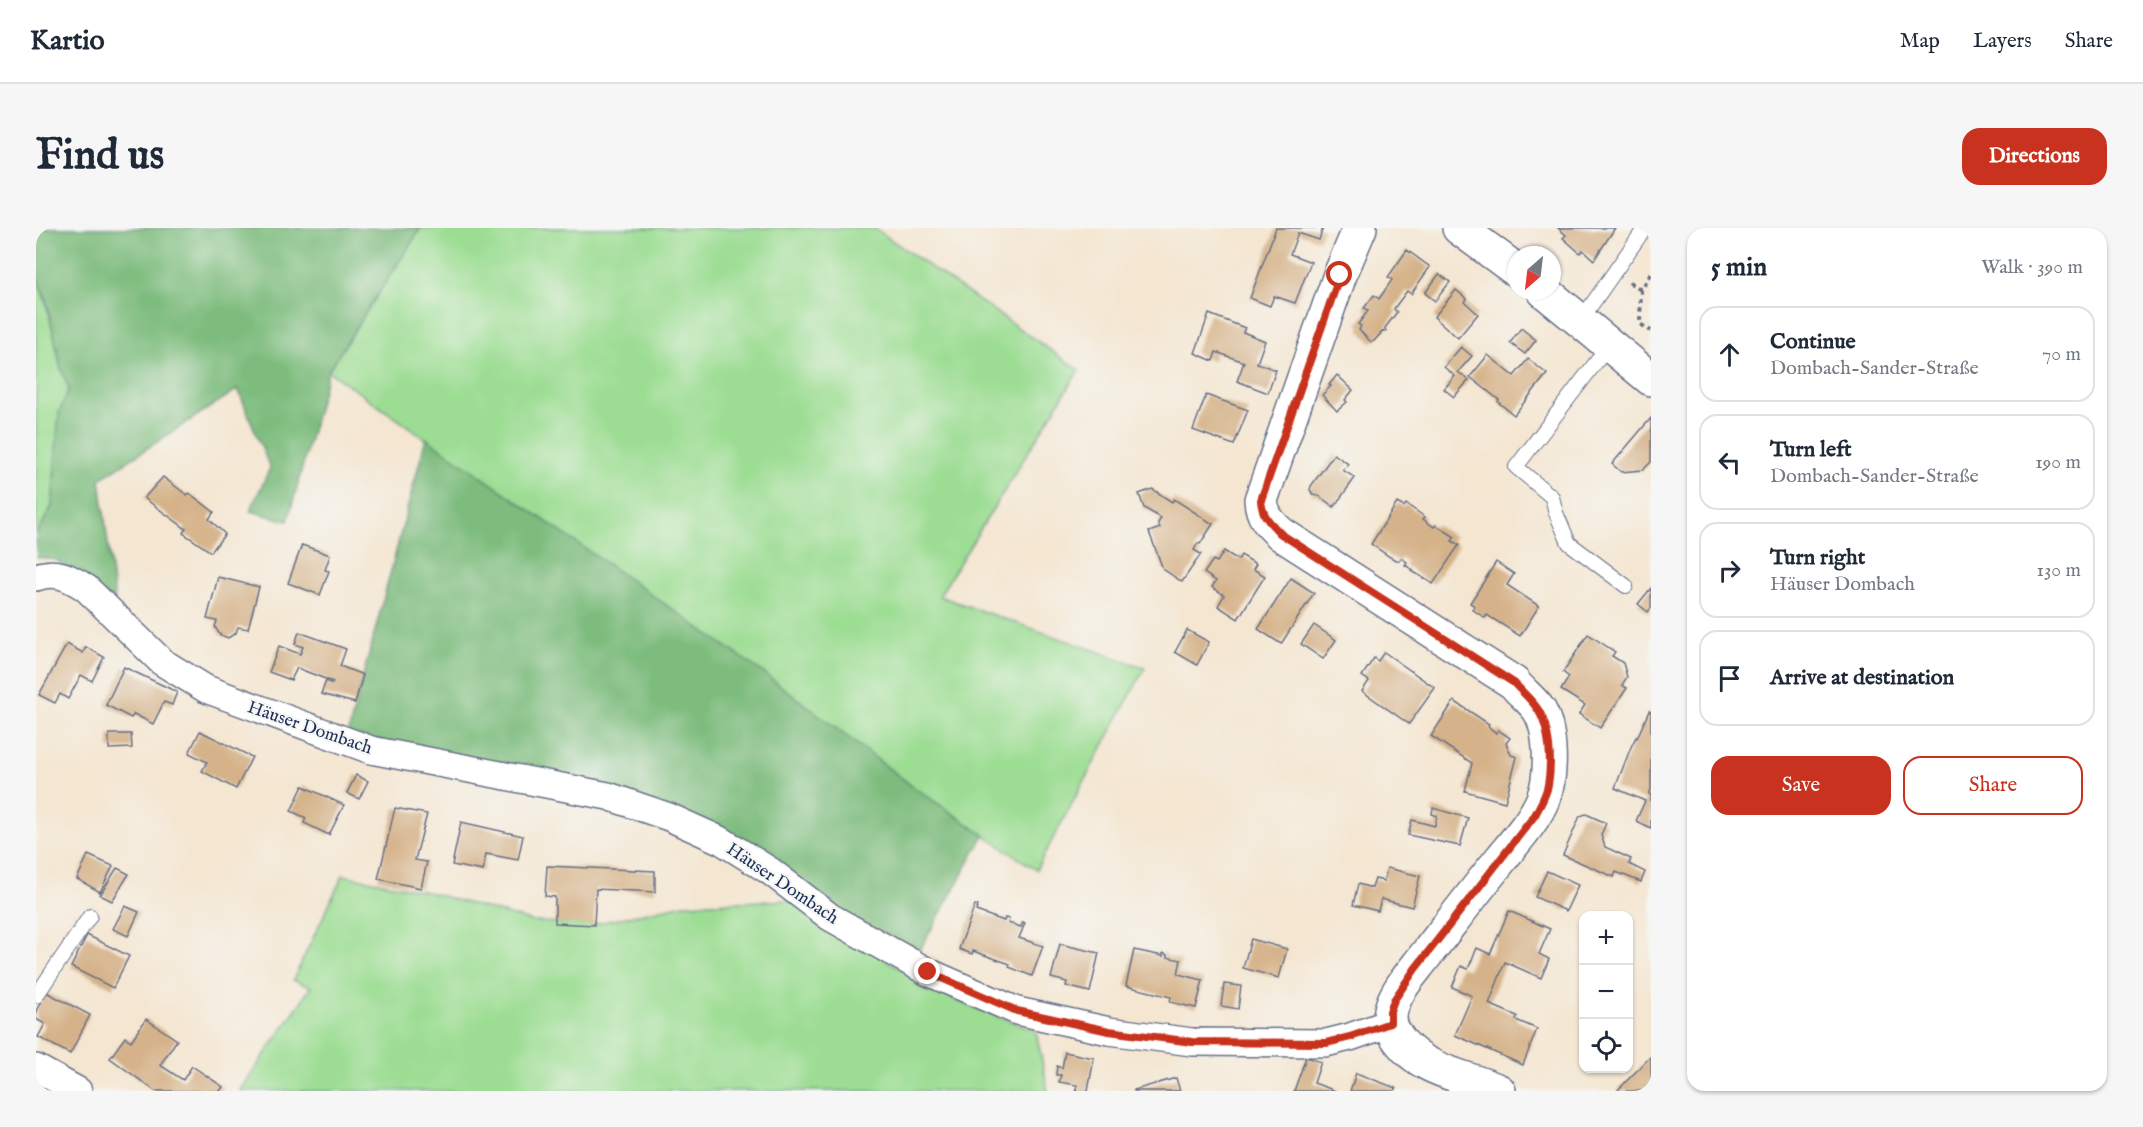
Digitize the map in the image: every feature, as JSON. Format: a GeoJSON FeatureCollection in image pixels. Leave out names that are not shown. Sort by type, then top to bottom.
{"type":"FeatureCollection","features":[{"type":"Feature","properties":{"kind":"street"},"geometry":{"type":"LineString","coordinates":[[1360,228],[1340,275],[1261,500],[1262,512],[1281,534],[1514,683],[1539,710],[1545,729],[1549,767],[1548,786],[1542,801],[1535,815],[1415,969],[1394,1000],[1390,1011],[1390,1023],[1395,1034],[1419,1059],[1433,1068],[1499,1091]]}},
{"type":"Feature","properties":{"kind":"street"},"geometry":{"type":"LineString","coordinates":[[1460,228],[1507,263]]}},
{"type":"Feature","properties":{"kind":"street"},"geometry":{"type":"LineString","coordinates":[[1555,300],[1651,379]]}},
{"type":"Feature","properties":{"kind":"street","name":"Häuser Dombach"},"geometry":{"type":"LineString","coordinates":[[36,577],[58,573],[71,578],[86,588],[162,662],[206,689],[293,723],[371,750],[608,796],[669,817],[722,841],[770,871],[830,916],[928,972],[1017,1011],[1109,1031],[1192,1042],[1326,1043],[1390,1023]]}},
{"type":"Feature","properties":{"kind":"street"},"geometry":{"type":"LineString","coordinates":[[36,1068],[78,1091]]}},
{"type":"Feature","properties":{"kind":"lane"},"geometry":{"type":"LineString","coordinates":[[1581,320],[1645,228]]}},
{"type":"Feature","properties":{"kind":"lane"},"geometry":{"type":"LineString","coordinates":[[1610,345],[1516,467],[1552,497],[1569,543],[1626,586]]}},
{"type":"Feature","properties":{"kind":"lane"},"geometry":{"type":"LineString","coordinates":[[36,996],[90,916]]}},
{"type":"Feature","properties":{"kind":"path"},"geometry":{"type":"LineString","coordinates":[[1651,274],[1641,290],[1640,324],[1651,331]]}},
{"type":"Feature","properties":{"kind":"green space"},"geometry":{"type":"Polygon","coordinates":[[[36,228],[421,228],[328,371],[288,521],[250,511],[270,468],[238,389],[100,479],[115,601],[56,560],[37,557],[36,535],[52,506],[59,413],[69,389],[61,369],[46,299],[36,276],[36,228]]]}},
{"type":"Feature","properties":{"kind":"green space"},"geometry":{"type":"Polygon","coordinates":[[[421,228],[874,228],[1079,370],[939,596],[1145,668],[1036,870],[912,786],[761,671],[328,371],[421,228]]]}},
{"type":"Feature","properties":{"kind":"green space"},"geometry":{"type":"Polygon","coordinates":[[[36,276],[69,389],[59,413],[52,506],[36,535],[36,276]]]}},
{"type":"Feature","properties":{"kind":"green space"},"geometry":{"type":"Polygon","coordinates":[[[426,438],[761,671],[912,786],[984,835],[920,950],[846,916],[721,834],[348,733],[426,438]]]}},
{"type":"Feature","properties":{"kind":"green space"},"geometry":{"type":"Polygon","coordinates":[[[343,875],[428,892],[534,922],[594,924],[684,904],[794,900],[825,924],[955,1000],[1036,1031],[1048,1091],[240,1091],[311,987],[293,980],[343,875]]]}},
{"type":"Feature","properties":{"kind":"building"},"geometry":{"type":"Polygon","coordinates":[[[1276,228],[1323,228],[1319,240],[1298,233],[1290,254],[1311,262],[1295,303],[1274,296],[1270,306],[1250,298],[1276,228]]]}},
{"type":"Feature","properties":{"kind":"building"},"geometry":{"type":"Polygon","coordinates":[[[1558,228],[1615,228],[1594,260],[1583,250],[1580,253],[1563,238],[1566,235],[1558,228]]]}},
{"type":"Feature","properties":{"kind":"building"},"geometry":{"type":"Polygon","coordinates":[[[1407,250],[1430,267],[1411,294],[1407,291],[1395,307],[1397,312],[1385,328],[1386,331],[1371,342],[1359,330],[1361,326],[1358,324],[1368,311],[1364,308],[1374,295],[1379,299],[1392,280],[1388,277],[1407,250]]]}},
{"type":"Feature","properties":{"kind":"building"},"geometry":{"type":"Polygon","coordinates":[[[1439,274],[1450,282],[1435,301],[1425,293],[1439,274]]]}},
{"type":"Feature","properties":{"kind":"building"},"geometry":{"type":"Polygon","coordinates":[[[1456,290],[1467,299],[1465,302],[1478,314],[1458,338],[1434,317],[1456,290]]]}},
{"type":"Feature","properties":{"kind":"building"},"geometry":{"type":"Polygon","coordinates":[[[1209,314],[1245,328],[1243,332],[1265,341],[1257,363],[1276,370],[1268,393],[1237,381],[1244,362],[1216,352],[1213,361],[1195,353],[1209,314]]]}},
{"type":"Feature","properties":{"kind":"building"},"geometry":{"type":"Polygon","coordinates":[[[1521,328],[1536,340],[1525,354],[1510,343],[1521,328]]]}},
{"type":"Feature","properties":{"kind":"building"},"geometry":{"type":"Polygon","coordinates":[[[1461,347],[1472,356],[1458,372],[1469,380],[1454,397],[1444,389],[1455,376],[1444,367],[1461,347]]]}},
{"type":"Feature","properties":{"kind":"building"},"geometry":{"type":"Polygon","coordinates":[[[1488,355],[1514,376],[1528,359],[1547,374],[1514,415],[1470,377],[1488,355]]]}},
{"type":"Feature","properties":{"kind":"building"},"geometry":{"type":"Polygon","coordinates":[[[1337,375],[1353,390],[1345,400],[1347,402],[1337,411],[1322,395],[1337,375]]]}},
{"type":"Feature","properties":{"kind":"building"},"geometry":{"type":"Polygon","coordinates":[[[1206,395],[1248,410],[1234,445],[1193,430],[1206,395]]]}},
{"type":"Feature","properties":{"kind":"building"},"geometry":{"type":"Polygon","coordinates":[[[1651,418],[1651,462],[1643,470],[1621,472],[1612,464],[1651,418]]]}},
{"type":"Feature","properties":{"kind":"building"},"geometry":{"type":"Polygon","coordinates":[[[1334,454],[1348,464],[1343,470],[1355,478],[1334,507],[1319,496],[1313,495],[1310,490],[1334,454]]]}},
{"type":"Feature","properties":{"kind":"building"},"geometry":{"type":"Polygon","coordinates":[[[163,477],[214,512],[209,519],[225,534],[211,552],[183,533],[186,529],[144,498],[163,477]]]}},
{"type":"Feature","properties":{"kind":"building"},"geometry":{"type":"Polygon","coordinates":[[[1152,489],[1172,502],[1174,499],[1213,524],[1194,550],[1201,554],[1182,582],[1163,569],[1149,532],[1160,528],[1158,523],[1161,518],[1144,508],[1139,494],[1152,489]]]}},
{"type":"Feature","properties":{"kind":"building"},"geometry":{"type":"Polygon","coordinates":[[[1397,503],[1404,507],[1406,504],[1425,517],[1423,519],[1434,527],[1436,525],[1455,537],[1452,541],[1459,545],[1433,584],[1412,571],[1405,565],[1407,562],[1401,558],[1399,561],[1390,557],[1371,544],[1397,503]]]}},
{"type":"Feature","properties":{"kind":"building"},"geometry":{"type":"Polygon","coordinates":[[[302,545],[330,555],[325,570],[329,571],[320,595],[288,583],[302,545]]]}},
{"type":"Feature","properties":{"kind":"building"},"geometry":{"type":"Polygon","coordinates":[[[1224,551],[1238,560],[1241,555],[1256,564],[1253,569],[1265,576],[1238,619],[1218,606],[1224,595],[1212,587],[1216,581],[1204,573],[1213,560],[1217,562],[1224,551]]]}},
{"type":"Feature","properties":{"kind":"building"},"geometry":{"type":"Polygon","coordinates":[[[1496,562],[1514,574],[1507,585],[1539,606],[1520,636],[1487,615],[1485,618],[1472,609],[1475,606],[1470,603],[1496,562]]]}},
{"type":"Feature","properties":{"kind":"building"},"geometry":{"type":"Polygon","coordinates":[[[218,577],[259,587],[248,629],[238,627],[236,633],[228,638],[220,635],[215,627],[217,621],[207,619],[218,577]]]}},
{"type":"Feature","properties":{"kind":"building"},"geometry":{"type":"Polygon","coordinates":[[[1291,578],[1314,593],[1281,644],[1258,629],[1291,578]]]}},
{"type":"Feature","properties":{"kind":"building"},"geometry":{"type":"Polygon","coordinates":[[[1651,588],[1651,608],[1648,612],[1638,604],[1651,588]]]}},
{"type":"Feature","properties":{"kind":"building"},"geometry":{"type":"Polygon","coordinates":[[[1314,625],[1336,640],[1323,659],[1301,644],[1314,625]]]}},
{"type":"Feature","properties":{"kind":"building"},"geometry":{"type":"Polygon","coordinates":[[[1187,630],[1209,642],[1197,665],[1175,652],[1187,630]]]}},
{"type":"Feature","properties":{"kind":"building"},"geometry":{"type":"Polygon","coordinates":[[[299,632],[346,649],[340,666],[363,675],[355,703],[321,694],[326,681],[332,684],[333,682],[297,668],[291,680],[269,672],[279,646],[300,654],[303,647],[295,644],[299,632]]]}},
{"type":"Feature","properties":{"kind":"building"},"geometry":{"type":"Polygon","coordinates":[[[1588,634],[1615,652],[1612,656],[1623,663],[1627,677],[1622,685],[1627,688],[1600,728],[1579,714],[1585,705],[1561,690],[1569,677],[1563,672],[1588,634]]]}},
{"type":"Feature","properties":{"kind":"building"},"geometry":{"type":"Polygon","coordinates":[[[67,644],[83,653],[86,647],[104,657],[92,681],[81,675],[68,699],[60,694],[55,703],[39,695],[67,644]]]}},
{"type":"Feature","properties":{"kind":"building"},"geometry":{"type":"Polygon","coordinates":[[[1384,652],[1435,688],[1409,724],[1362,691],[1369,681],[1362,676],[1374,658],[1378,661],[1384,652]]]}},
{"type":"Feature","properties":{"kind":"building"},"geometry":{"type":"Polygon","coordinates":[[[124,667],[177,692],[172,705],[164,702],[153,724],[134,714],[131,718],[106,705],[124,667]]]}},
{"type":"Feature","properties":{"kind":"building"},"geometry":{"type":"Polygon","coordinates":[[[1454,701],[1489,724],[1488,726],[1496,733],[1498,730],[1510,738],[1506,743],[1511,755],[1517,757],[1505,802],[1465,791],[1472,763],[1431,736],[1454,701]]]}},
{"type":"Feature","properties":{"kind":"building"},"geometry":{"type":"Polygon","coordinates":[[[1649,711],[1651,712],[1651,790],[1649,794],[1651,795],[1651,828],[1636,821],[1645,801],[1615,788],[1631,747],[1649,711]]]}},
{"type":"Feature","properties":{"kind":"building"},"geometry":{"type":"Polygon","coordinates":[[[200,731],[252,757],[236,789],[202,771],[207,762],[189,753],[200,731]]]}},
{"type":"Feature","properties":{"kind":"building"},"geometry":{"type":"Polygon","coordinates":[[[109,734],[131,734],[132,748],[109,749],[109,734]]]}},
{"type":"Feature","properties":{"kind":"building"},"geometry":{"type":"Polygon","coordinates":[[[356,775],[368,781],[359,799],[347,793],[356,775]]]}},
{"type":"Feature","properties":{"kind":"building"},"geometry":{"type":"Polygon","coordinates":[[[303,786],[344,805],[329,835],[304,823],[306,818],[291,811],[303,786]]]}},
{"type":"Feature","properties":{"kind":"building"},"geometry":{"type":"Polygon","coordinates":[[[395,808],[427,814],[415,860],[427,862],[421,888],[378,879],[395,808]]]}},
{"type":"Feature","properties":{"kind":"building"},"geometry":{"type":"Polygon","coordinates":[[[1433,808],[1468,818],[1460,846],[1408,835],[1412,820],[1435,826],[1437,816],[1432,814],[1433,808]]]}},
{"type":"Feature","properties":{"kind":"building"},"geometry":{"type":"Polygon","coordinates":[[[1586,814],[1606,823],[1601,835],[1605,847],[1631,859],[1629,864],[1645,872],[1641,882],[1616,872],[1614,877],[1563,855],[1580,816],[1586,814]]]}},
{"type":"Feature","properties":{"kind":"building"},"geometry":{"type":"Polygon","coordinates":[[[461,822],[523,836],[518,860],[486,854],[483,871],[452,865],[461,822]]]}},
{"type":"Feature","properties":{"kind":"building"},"geometry":{"type":"Polygon","coordinates":[[[88,855],[113,866],[100,892],[77,879],[88,855]]]}},
{"type":"Feature","properties":{"kind":"building"},"geometry":{"type":"Polygon","coordinates":[[[547,866],[655,871],[655,892],[596,889],[594,925],[555,923],[555,897],[545,896],[547,866]]]}},
{"type":"Feature","properties":{"kind":"building"},"geometry":{"type":"Polygon","coordinates":[[[117,868],[129,874],[112,901],[100,895],[117,868]]]}},
{"type":"Feature","properties":{"kind":"building"},"geometry":{"type":"Polygon","coordinates":[[[1387,868],[1420,876],[1412,907],[1381,899],[1378,911],[1353,905],[1358,884],[1372,888],[1375,879],[1384,881],[1387,868]]]}},
{"type":"Feature","properties":{"kind":"building"},"geometry":{"type":"Polygon","coordinates":[[[1547,871],[1578,885],[1566,911],[1535,897],[1547,871]]]}},
{"type":"Feature","properties":{"kind":"building"},"geometry":{"type":"Polygon","coordinates":[[[975,905],[978,906],[976,911],[1004,921],[1005,918],[1009,919],[1008,923],[1021,927],[1023,922],[1025,923],[1019,938],[1043,946],[1032,976],[1009,967],[1010,964],[973,951],[972,954],[959,949],[975,905]]]}},
{"type":"Feature","properties":{"kind":"building"},"geometry":{"type":"Polygon","coordinates":[[[125,906],[139,912],[128,936],[113,929],[125,906]]]}},
{"type":"Feature","properties":{"kind":"building"},"geometry":{"type":"Polygon","coordinates":[[[1509,911],[1550,929],[1539,954],[1549,959],[1541,978],[1505,962],[1489,1004],[1517,1016],[1516,1020],[1537,1029],[1523,1065],[1455,1035],[1472,996],[1452,987],[1461,966],[1468,969],[1477,948],[1490,954],[1509,911]]]}},
{"type":"Feature","properties":{"kind":"building"},"geometry":{"type":"Polygon","coordinates":[[[87,935],[129,956],[113,988],[71,967],[87,935]]]}},
{"type":"Feature","properties":{"kind":"building"},"geometry":{"type":"Polygon","coordinates":[[[1251,939],[1287,949],[1279,978],[1243,968],[1251,939]]]}},
{"type":"Feature","properties":{"kind":"building"},"geometry":{"type":"Polygon","coordinates":[[[1060,944],[1099,953],[1090,992],[1066,986],[1067,982],[1051,978],[1060,944]]]}},
{"type":"Feature","properties":{"kind":"building"},"geometry":{"type":"Polygon","coordinates":[[[1134,950],[1163,956],[1163,953],[1167,957],[1181,960],[1178,974],[1203,980],[1196,1008],[1170,1002],[1171,997],[1126,986],[1134,950]]]}},
{"type":"Feature","properties":{"kind":"building"},"geometry":{"type":"Polygon","coordinates":[[[1224,984],[1241,986],[1238,1009],[1221,1006],[1224,984]]]}},
{"type":"Feature","properties":{"kind":"building"},"geometry":{"type":"Polygon","coordinates":[[[46,992],[90,1015],[70,1054],[38,1037],[45,1024],[36,1019],[36,1011],[46,992]]]}},
{"type":"Feature","properties":{"kind":"building"},"geometry":{"type":"Polygon","coordinates":[[[146,1019],[177,1040],[160,1065],[183,1080],[192,1066],[223,1087],[220,1091],[155,1091],[110,1058],[125,1037],[131,1041],[146,1019]]]}},
{"type":"Feature","properties":{"kind":"building"},"geometry":{"type":"Polygon","coordinates":[[[1065,1052],[1094,1058],[1088,1091],[1076,1091],[1077,1085],[1059,1082],[1061,1075],[1056,1075],[1057,1066],[1062,1068],[1065,1052]]]}},
{"type":"Feature","properties":{"kind":"building"},"geometry":{"type":"Polygon","coordinates":[[[1651,1056],[1651,1084],[1644,1091],[1617,1091],[1651,1056]]]}},
{"type":"Feature","properties":{"kind":"building"},"geometry":{"type":"Polygon","coordinates":[[[1306,1057],[1321,1062],[1314,1083],[1336,1091],[1294,1091],[1306,1057]]]}},
{"type":"Feature","properties":{"kind":"building"},"geometry":{"type":"Polygon","coordinates":[[[1356,1073],[1396,1088],[1394,1091],[1350,1091],[1356,1073]]]}},
{"type":"Feature","properties":{"kind":"building"},"geometry":{"type":"Polygon","coordinates":[[[1176,1078],[1180,1091],[1134,1091],[1134,1090],[1176,1078]]]}},
{"type":"Feature","properties":{"kind":"route"},"geometry":{"type":"LineString","coordinates":[[928,972],[1017,1011],[1109,1031],[1192,1042],[1326,1043],[1350,1037],[1390,1023],[1390,1011],[1394,1000],[1415,969],[1535,815],[1548,786],[1549,767],[1545,729],[1539,710],[1514,683],[1281,534],[1262,512],[1261,500],[1340,275]]}}]}
